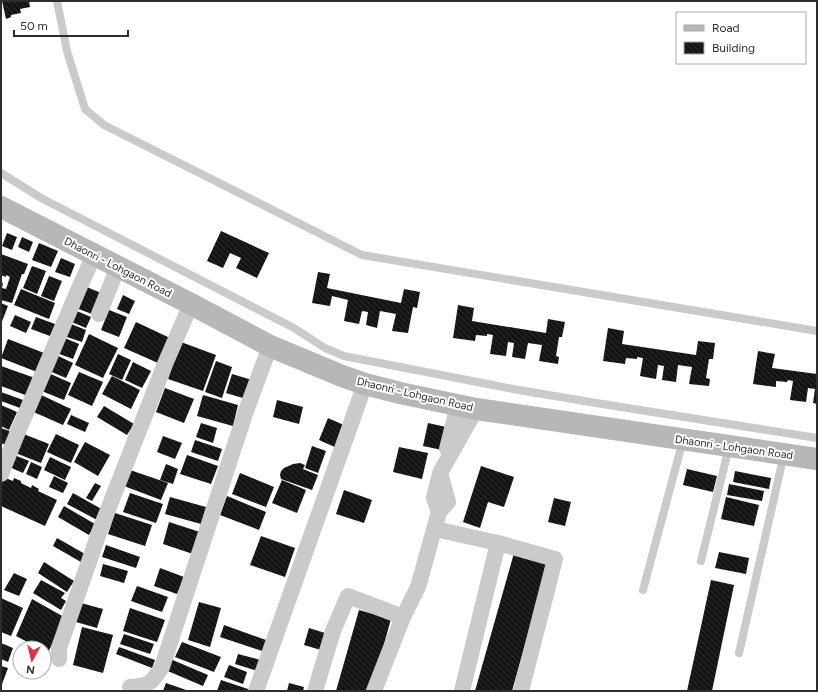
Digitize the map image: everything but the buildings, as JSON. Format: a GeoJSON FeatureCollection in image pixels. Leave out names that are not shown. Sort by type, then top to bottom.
{"type":"FeatureCollection","features":[{"type":"Feature","properties":{"kind":"main road","name":"Dhaonri - Lohgaon Road"},"geometry":{"type":"LineString","coordinates":[[1,207],[270,346],[365,384],[467,407],[817,459]]}},
{"type":"Feature","properties":{"kind":"street"},"geometry":{"type":"LineString","coordinates":[[1,474],[94,255]]}},
{"type":"Feature","properties":{"kind":"street"},"geometry":{"type":"LineString","coordinates":[[99,314],[118,267]]}},
{"type":"Feature","properties":{"kind":"street"},"geometry":{"type":"LineString","coordinates":[[59,659],[59,648],[100,530],[165,364],[191,304]]}},
{"type":"Feature","properties":{"kind":"street"},"geometry":{"type":"LineString","coordinates":[[130,687],[144,686],[154,680],[162,667],[246,411],[270,346]]}},
{"type":"Feature","properties":{"kind":"street"},"geometry":{"type":"LineString","coordinates":[[256,691],[365,384]]}},
{"type":"Feature","properties":{"kind":"street"},"geometry":{"type":"LineString","coordinates":[[374,691],[403,617],[414,598],[418,587],[439,512],[448,502],[440,474],[467,407]]}},
{"type":"Feature","properties":{"kind":"street"},"geometry":{"type":"LineString","coordinates":[[435,529],[498,543],[555,559],[521,691]]}},
{"type":"Feature","properties":{"kind":"street"},"geometry":{"type":"LineString","coordinates":[[462,691],[498,543]]}},
{"type":"Feature","properties":{"kind":"street"},"geometry":{"type":"LineString","coordinates":[[315,691],[333,631],[348,596],[403,617]]}},
{"type":"Feature","properties":{"kind":"lane"},"geometry":{"type":"LineString","coordinates":[[57,1],[67,51],[85,109],[104,125],[362,255],[817,331]]}},
{"type":"Feature","properties":{"kind":"lane"},"geometry":{"type":"LineString","coordinates":[[1,173],[41,198],[294,328],[325,348],[344,356],[536,393],[817,438]]}},
{"type":"Feature","properties":{"kind":"lane"},"geometry":{"type":"LineString","coordinates":[[643,590],[684,440]]}},
{"type":"Feature","properties":{"kind":"lane"},"geometry":{"type":"LineString","coordinates":[[701,561],[729,446]]}},
{"type":"Feature","properties":{"kind":"lane"},"geometry":{"type":"LineString","coordinates":[[739,653],[784,454]]}}]}
